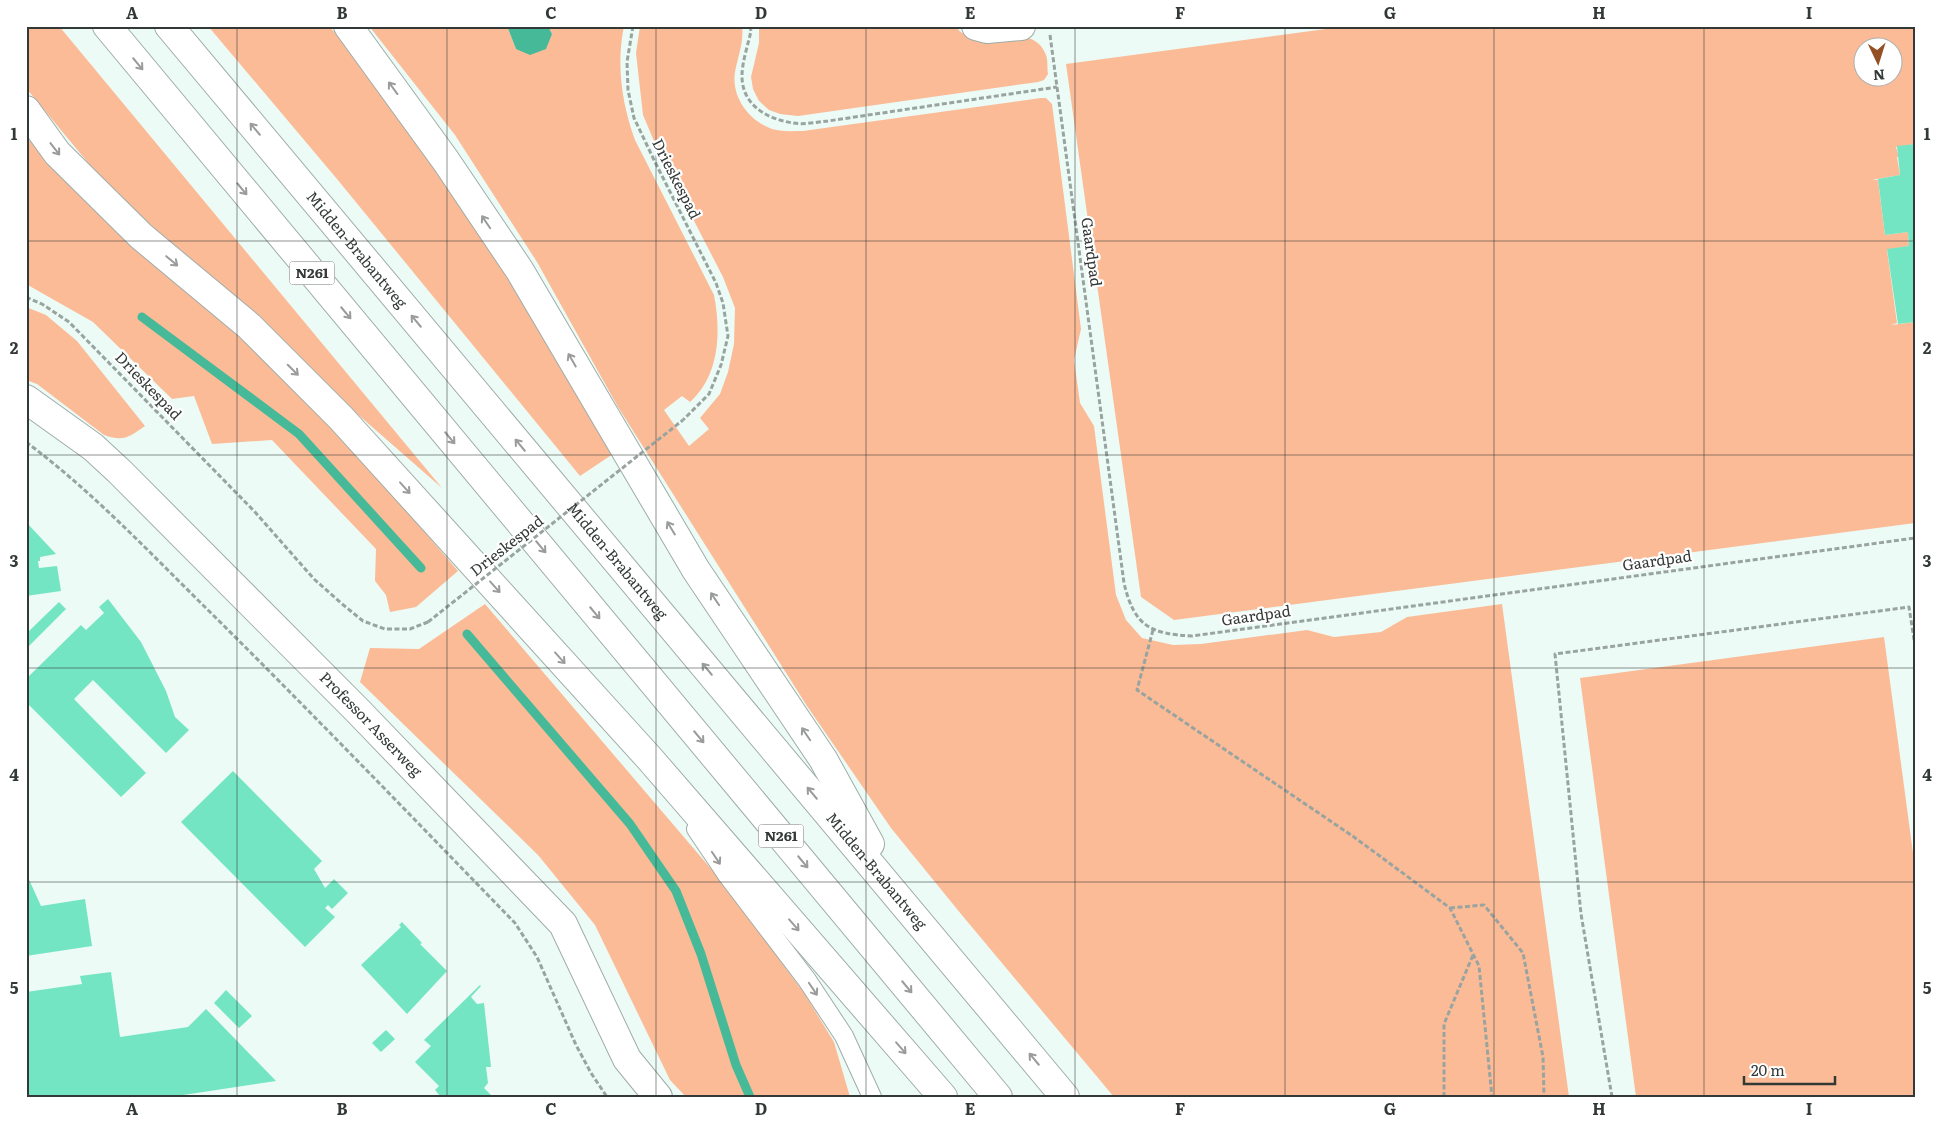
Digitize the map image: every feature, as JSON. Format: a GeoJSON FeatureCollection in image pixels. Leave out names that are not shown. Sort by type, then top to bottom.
{"type":"FeatureCollection","features":[{"type":"Feature","properties":{"kind":"main road","name":"N261"},"geometry":{"type":"LineString","coordinates":[[107,26],[998,1097]]}},
{"type":"Feature","properties":{"kind":"main road","name":"Midden-Brabantweg"},"geometry":{"type":"LineString","coordinates":[[169,26],[1065,1097]]}},
{"type":"Feature","properties":{"kind":"main road"},"geometry":{"type":"LineString","coordinates":[[348,26],[446,161],[520,271],[696,570],[823,759],[899,898]]}},
{"type":"Feature","properties":{"kind":"main road"},"geometry":{"type":"LineString","coordinates":[[976,26],[987,30],[1021,26]]}},
{"type":"Feature","properties":{"kind":"main road"},"geometry":{"type":"LineString","coordinates":[[26,110],[57,153],[141,236],[249,326],[341,418],[650,759],[943,1097]]}},
{"type":"Feature","properties":{"kind":"main road","name":"Professor Asserweg"},"geometry":{"type":"LineString","coordinates":[[26,399],[94,447],[119,471],[358,712],[563,924],[627,1059],[658,1097]]}},
{"type":"Feature","properties":{"kind":"lane"},"geometry":{"type":"LineString","coordinates":[[650,759],[727,874],[807,980],[844,1036],[872,1097]]}},
{"type":"Feature","properties":{"kind":"path","name":"Drieskespad"},"geometry":{"type":"LineString","coordinates":[[26,297],[42,304],[69,322],[255,512],[314,579],[363,621],[386,629],[410,629],[428,622],[683,420],[709,394],[722,365],[728,336],[723,303],[716,283],[634,118],[628,90],[627,62],[633,26]]}},
{"type":"Feature","properties":{"kind":"path"},"geometry":{"type":"LineString","coordinates":[[750,26],[751,31],[742,76],[744,91],[751,104],[769,117],[795,124],[828,121],[1057,87]]}},
{"type":"Feature","properties":{"kind":"path","name":"Gaardpad"},"geometry":{"type":"LineString","coordinates":[[1049,26],[1124,583],[1132,608],[1140,620],[1153,630],[1172,635],[1192,636],[1915,538]]}},
{"type":"Feature","properties":{"kind":"path"},"geometry":{"type":"LineString","coordinates":[[26,442],[51,460],[103,506],[248,650],[515,923],[537,957],[576,1045],[607,1097]]}},
{"type":"Feature","properties":{"kind":"path"},"geometry":{"type":"LineString","coordinates":[[1612,1097],[1581,914],[1555,654],[1909,606],[1915,646]]}},
{"type":"Feature","properties":{"kind":"path"},"geometry":{"type":"LineString","coordinates":[[1153,630],[1137,690],[1354,837],[1450,908],[1479,966],[1492,1097]]}},
{"type":"Feature","properties":{"kind":"path"},"geometry":{"type":"LineString","coordinates":[[1450,908],[1484,905],[1523,953],[1543,1057],[1544,1097]]}},
{"type":"Feature","properties":{"kind":"path"},"geometry":{"type":"LineString","coordinates":[[1444,1097],[1444,1024],[1473,954]]}},
{"type":"Feature","properties":{"kind":"shaded area"},"geometry":{"type":"Polygon","coordinates":[[[26,26],[59,26],[442,488],[339,398],[104,182],[26,88],[26,26]]]}},
{"type":"Feature","properties":{"kind":"shaded area"},"geometry":{"type":"Polygon","coordinates":[[[208,26],[329,26],[404,115],[492,247],[613,454],[580,476],[337,179],[208,26]]]}},
{"type":"Feature","properties":{"kind":"shaded area"},"geometry":{"type":"Polygon","coordinates":[[[369,26],[507,26],[516,49],[552,34],[548,26],[624,26],[621,70],[630,126],[635,140],[714,295],[717,338],[713,366],[700,391],[690,402],[682,396],[664,410],[689,446],[709,429],[700,418],[720,394],[728,372],[734,344],[735,308],[723,277],[659,153],[643,115],[636,53],[640,26],[742,26],[741,44],[734,81],[736,90],[743,107],[749,114],[764,125],[776,130],[803,131],[1046,98],[1052,104],[1081,329],[1074,360],[1080,403],[1094,426],[1116,595],[1126,620],[1142,638],[1173,645],[1201,644],[1307,630],[1334,637],[1381,632],[1407,617],[1502,604],[1569,1097],[1114,1097],[891,828],[807,706],[618,407],[537,262],[455,135],[369,26]]]}},
{"type":"Feature","properties":{"kind":"shaded area"},"geometry":{"type":"Polygon","coordinates":[[[507,26],[548,26],[552,34],[546,49],[530,55],[516,49],[507,26]]]}},
{"type":"Feature","properties":{"kind":"shaded area"},"geometry":{"type":"Polygon","coordinates":[[[759,26],[955,26],[964,34],[976,38],[1028,38],[1039,44],[1046,55],[1048,74],[1044,80],[1038,82],[798,116],[780,114],[769,110],[759,101],[753,89],[751,77],[759,43],[759,26]]]}},
{"type":"Feature","properties":{"kind":"shaded area"},"geometry":{"type":"Polygon","coordinates":[[[1348,26],[1915,26],[1915,144],[1896,147],[1899,157],[1897,157],[1900,175],[1872,180],[1878,180],[1885,235],[1908,232],[1909,246],[1887,250],[1897,323],[1891,325],[1915,322],[1915,523],[1174,620],[1141,597],[1066,64],[1348,26]]]}},
{"type":"Feature","properties":{"kind":"shaded area"},"geometry":{"type":"Polygon","coordinates":[[[26,137],[104,217],[248,342],[349,444],[458,571],[416,607],[390,612],[386,595],[375,581],[376,549],[272,440],[212,444],[194,396],[172,399],[93,322],[26,284],[26,137]]]}},
{"type":"Feature","properties":{"kind":"shaded area"},"geometry":{"type":"Polygon","coordinates":[[[26,307],[46,315],[77,341],[145,426],[135,433],[122,438],[104,435],[37,384],[26,380],[26,307]]]}},
{"type":"Feature","properties":{"kind":"shaded area"},"geometry":{"type":"Polygon","coordinates":[[[485,604],[718,877],[804,993],[834,1042],[850,1097],[686,1097],[670,1080],[595,925],[538,855],[360,682],[370,648],[419,649],[485,604]]]}},
{"type":"Feature","properties":{"kind":"shaded area"},"geometry":{"type":"Polygon","coordinates":[[[1884,637],[1915,868],[1915,1097],[1636,1097],[1580,678],[1884,637]]]}},
{"type":"Feature","properties":{"kind":"building"},"geometry":{"type":"Polygon","coordinates":[[[1915,144],[1915,322],[1898,324],[1887,249],[1909,246],[1908,232],[1885,235],[1878,179],[1900,175],[1897,146],[1915,144]]]}},
{"type":"Feature","properties":{"kind":"building"},"geometry":{"type":"Polygon","coordinates":[[[26,522],[56,554],[40,557],[40,561],[38,561],[39,568],[57,566],[61,591],[26,596],[26,522]]]}},
{"type":"Feature","properties":{"kind":"building"},"geometry":{"type":"Polygon","coordinates":[[[108,599],[141,642],[166,691],[175,717],[189,730],[166,753],[93,680],[74,699],[146,773],[121,797],[26,702],[26,679],[81,625],[86,630],[104,613],[99,607],[108,599]]]}},
{"type":"Feature","properties":{"kind":"building"},"geometry":{"type":"Polygon","coordinates":[[[59,602],[66,609],[26,649],[26,628],[29,631],[59,602]]]}},
{"type":"Feature","properties":{"kind":"building"},"geometry":{"type":"Polygon","coordinates":[[[233,771],[322,861],[314,869],[325,888],[334,879],[348,893],[332,909],[328,905],[325,908],[335,917],[305,947],[181,822],[233,771]]]}},
{"type":"Feature","properties":{"kind":"building"},"geometry":{"type":"Polygon","coordinates":[[[26,873],[41,906],[85,899],[92,946],[26,956],[26,873]]]}},
{"type":"Feature","properties":{"kind":"building"},"geometry":{"type":"Polygon","coordinates":[[[402,922],[422,943],[420,944],[447,971],[407,1014],[361,965],[401,927],[399,925],[402,922]]]}},
{"type":"Feature","properties":{"kind":"building"},"geometry":{"type":"Polygon","coordinates":[[[111,972],[120,1037],[188,1027],[206,1009],[276,1081],[170,1097],[26,1097],[26,992],[82,984],[80,976],[111,972]]]}},
{"type":"Feature","properties":{"kind":"building"},"geometry":{"type":"Polygon","coordinates":[[[480,985],[471,997],[477,1004],[484,1003],[491,1067],[486,1067],[488,1083],[484,1088],[493,1097],[441,1097],[435,1090],[439,1086],[415,1062],[431,1046],[424,1040],[480,985]]]}},
{"type":"Feature","properties":{"kind":"building"},"geometry":{"type":"Polygon","coordinates":[[[226,990],[252,1016],[239,1028],[214,1003],[226,990]]]}},
{"type":"Feature","properties":{"kind":"building"},"geometry":{"type":"Polygon","coordinates":[[[386,1030],[395,1039],[381,1052],[372,1043],[386,1030]]]}},
{"type":"Feature","properties":{"kind":"waterway"},"geometry":{"type":"LineString","coordinates":[[142,317],[299,434],[421,568]]}},
{"type":"Feature","properties":{"kind":"waterway"},"geometry":{"type":"LineString","coordinates":[[467,634],[630,824],[676,891],[701,954],[736,1065],[750,1097]]}}]}
